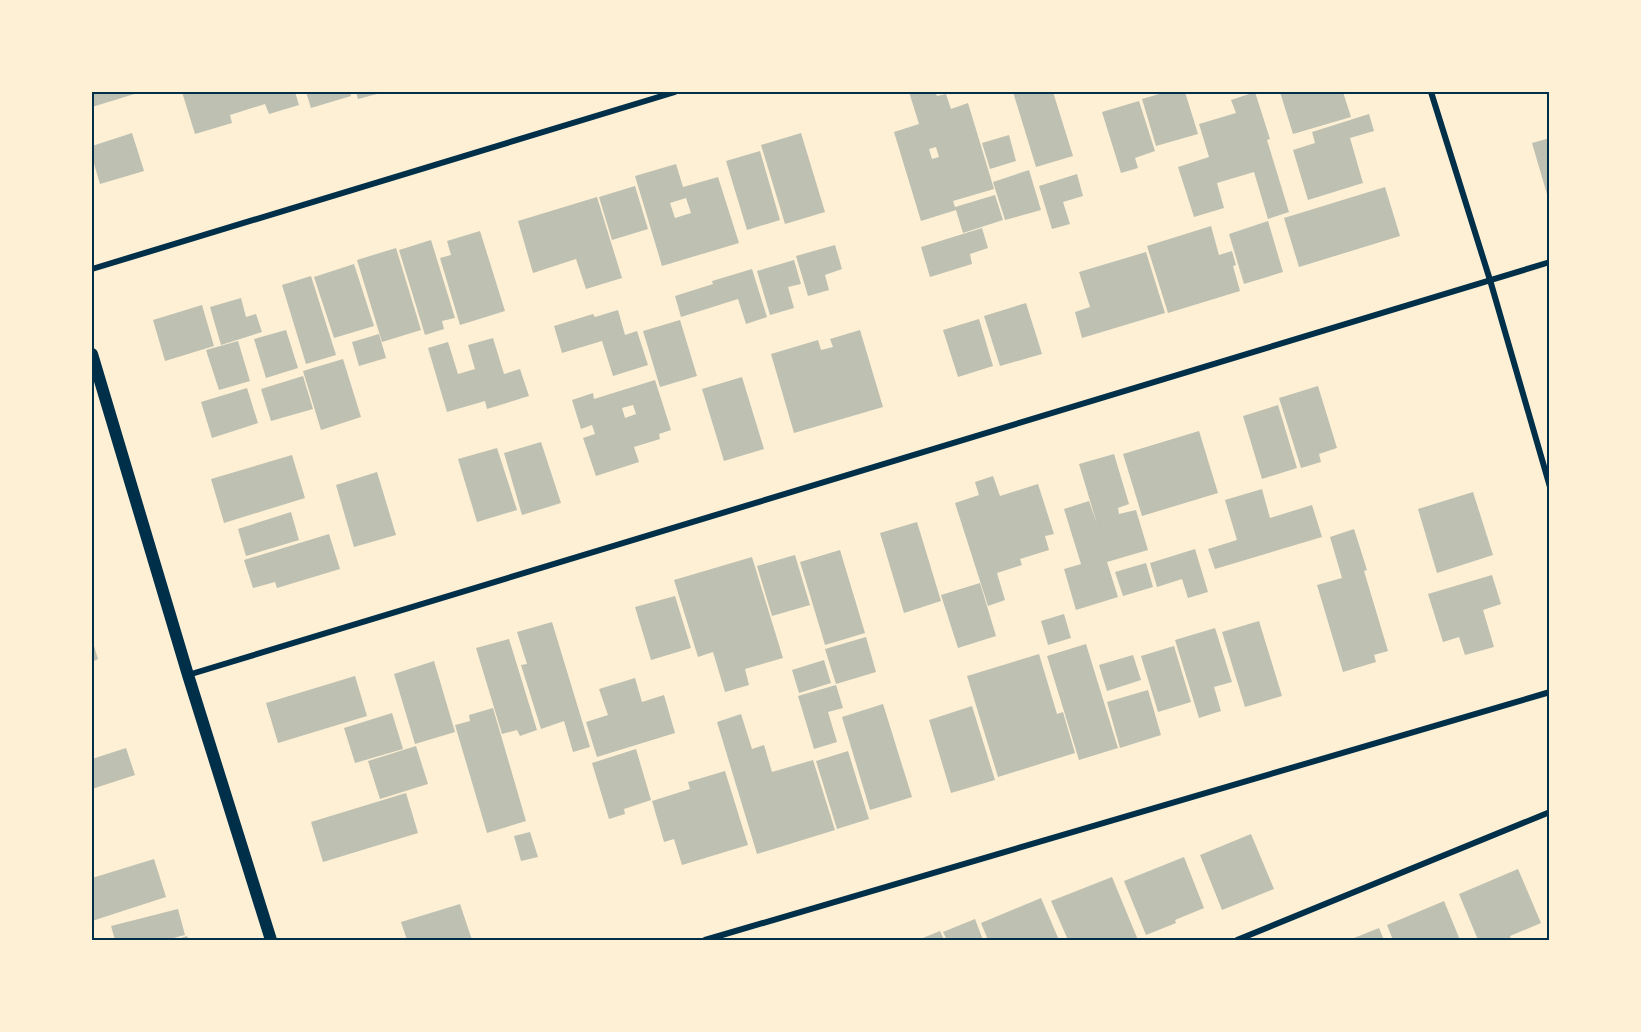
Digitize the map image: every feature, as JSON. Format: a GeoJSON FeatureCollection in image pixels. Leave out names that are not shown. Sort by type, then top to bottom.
{"type":"FeatureCollection","features":[{"type":"Feature","properties":{"kind":"main road"},"geometry":{"type":"LineString","coordinates":[[92,354],[188,675],[271,940]]}},
{"type":"Feature","properties":{"kind":"street"},"geometry":{"type":"LineString","coordinates":[[92,269],[675,92]]}},
{"type":"Feature","properties":{"kind":"street"},"geometry":{"type":"LineString","coordinates":[[1431,92],[1490,280],[1550,488]]}},
{"type":"Feature","properties":{"kind":"street"},"geometry":{"type":"LineString","coordinates":[[188,675],[1550,262]]}},
{"type":"Feature","properties":{"kind":"street"},"geometry":{"type":"LineString","coordinates":[[705,940],[1550,692]]}},
{"type":"Feature","properties":{"kind":"street"},"geometry":{"type":"LineString","coordinates":[[1237,940],[1550,812]]}},
{"type":"Feature","properties":{"kind":"building"},"geometry":{"type":"Polygon","coordinates":[[[92,92],[141,92],[92,107],[92,92]]]}},
{"type":"Feature","properties":{"kind":"building"},"geometry":{"type":"Polygon","coordinates":[[[182,92],[295,92],[299,105],[269,114],[265,104],[230,115],[232,123],[195,134],[182,92]]]}},
{"type":"Feature","properties":{"kind":"building"},"geometry":{"type":"Polygon","coordinates":[[[306,92],[350,92],[351,96],[311,108],[306,92]]]}},
{"type":"Feature","properties":{"kind":"building"},"geometry":{"type":"Polygon","coordinates":[[[356,92],[376,92],[377,94],[358,99],[356,92]]]}},
{"type":"Feature","properties":{"kind":"building"},"geometry":{"type":"Polygon","coordinates":[[[909,92],[935,92],[937,96],[946,94],[951,109],[968,103],[994,189],[953,201],[955,207],[995,195],[1003,220],[963,233],[956,210],[921,221],[894,132],[919,124],[909,92]],[[936,147],[929,149],[932,159],[939,157],[936,147]]]}},
{"type":"Feature","properties":{"kind":"building"},"geometry":{"type":"Polygon","coordinates":[[[1013,92],[1053,92],[1073,156],[1036,167],[1013,92]]]}},
{"type":"Feature","properties":{"kind":"building"},"geometry":{"type":"Polygon","coordinates":[[[1166,92],[1185,92],[1198,134],[1156,146],[1142,99],[1166,92]]]}},
{"type":"Feature","properties":{"kind":"building"},"geometry":{"type":"Polygon","coordinates":[[[1255,92],[1289,212],[1268,219],[1254,172],[1217,183],[1224,208],[1194,217],[1178,167],[1209,157],[1199,124],[1236,113],[1231,100],[1255,92]]]}},
{"type":"Feature","properties":{"kind":"building"},"geometry":{"type":"Polygon","coordinates":[[[1280,92],[1343,92],[1351,117],[1293,134],[1280,92]]]}},
{"type":"Feature","properties":{"kind":"building"},"geometry":{"type":"Polygon","coordinates":[[[1139,101],[1155,151],[1135,158],[1138,168],[1121,173],[1102,112],[1139,101]]]}},
{"type":"Feature","properties":{"kind":"building"},"geometry":{"type":"Polygon","coordinates":[[[1369,114],[1374,131],[1350,138],[1363,183],[1308,200],[1293,150],[1315,143],[1312,132],[1369,114]]]}},
{"type":"Feature","properties":{"kind":"building"},"geometry":{"type":"Polygon","coordinates":[[[132,133],[144,171],[100,184],[92,157],[92,146],[132,133]]]}},
{"type":"Feature","properties":{"kind":"building"},"geometry":{"type":"Polygon","coordinates":[[[801,133],[825,212],[785,224],[761,145],[801,133]]]}},
{"type":"Feature","properties":{"kind":"building"},"geometry":{"type":"Polygon","coordinates":[[[1009,135],[1016,161],[990,169],[982,143],[1009,135]]]}},
{"type":"Feature","properties":{"kind":"building"},"geometry":{"type":"Polygon","coordinates":[[[1550,138],[1550,201],[1549,201],[1532,143],[1550,138]]]}},
{"type":"Feature","properties":{"kind":"building"},"geometry":{"type":"Polygon","coordinates":[[[760,151],[780,220],[747,230],[726,161],[760,151]]]}},
{"type":"Feature","properties":{"kind":"building"},"geometry":{"type":"Polygon","coordinates":[[[676,164],[683,187],[718,177],[739,243],[662,266],[635,176],[676,164]],[[686,198],[670,203],[675,218],[691,213],[686,198]]]}},
{"type":"Feature","properties":{"kind":"building"},"geometry":{"type":"Polygon","coordinates":[[[1029,170],[1041,210],[1005,220],[993,182],[1029,170]]]}},
{"type":"Feature","properties":{"kind":"building"},"geometry":{"type":"Polygon","coordinates":[[[1077,174],[1083,196],[1063,202],[1070,224],[1052,229],[1039,186],[1077,174]]]}},
{"type":"Feature","properties":{"kind":"building"},"geometry":{"type":"Polygon","coordinates":[[[635,186],[648,229],[612,240],[599,197],[635,186]]]}},
{"type":"Feature","properties":{"kind":"building"},"geometry":{"type":"Polygon","coordinates":[[[1385,187],[1400,236],[1299,267],[1284,218],[1385,187]]]}},
{"type":"Feature","properties":{"kind":"building"},"geometry":{"type":"Polygon","coordinates":[[[597,197],[622,278],[586,289],[576,259],[533,273],[518,221],[597,197]]]}},
{"type":"Feature","properties":{"kind":"building"},"geometry":{"type":"Polygon","coordinates":[[[1268,221],[1283,272],[1244,284],[1229,234],[1268,221]]]}},
{"type":"Feature","properties":{"kind":"building"},"geometry":{"type":"Polygon","coordinates":[[[1211,226],[1219,255],[1232,251],[1236,265],[1233,266],[1240,291],[1168,313],[1147,246],[1211,226]]]}},
{"type":"Feature","properties":{"kind":"building"},"geometry":{"type":"Polygon","coordinates":[[[982,228],[988,248],[970,254],[972,264],[930,277],[921,247],[982,228]]]}},
{"type":"Feature","properties":{"kind":"building"},"geometry":{"type":"Polygon","coordinates":[[[480,231],[505,311],[460,325],[440,258],[451,255],[447,241],[480,231]]]}},
{"type":"Feature","properties":{"kind":"building"},"geometry":{"type":"Polygon","coordinates":[[[431,240],[455,318],[442,321],[444,329],[425,335],[399,250],[431,240]]]}},
{"type":"Feature","properties":{"kind":"building"},"geometry":{"type":"Polygon","coordinates":[[[835,245],[842,269],[825,275],[829,290],[808,296],[796,256],[835,245]]]}},
{"type":"Feature","properties":{"kind":"building"},"geometry":{"type":"Polygon","coordinates":[[[396,248],[421,330],[382,342],[357,260],[396,248]]]}},
{"type":"Feature","properties":{"kind":"building"},"geometry":{"type":"Polygon","coordinates":[[[1146,252],[1165,313],[1082,338],[1075,312],[1090,307],[1079,272],[1146,252]]]}},
{"type":"Feature","properties":{"kind":"building"},"geometry":{"type":"Polygon","coordinates":[[[794,260],[801,284],[788,287],[794,308],[770,315],[757,271],[794,260]]]}},
{"type":"Feature","properties":{"kind":"building"},"geometry":{"type":"Polygon","coordinates":[[[354,264],[374,326],[334,338],[314,277],[354,264]]]}},
{"type":"Feature","properties":{"kind":"building"},"geometry":{"type":"Polygon","coordinates":[[[752,269],[767,317],[746,324],[738,299],[681,317],[675,296],[713,284],[712,281],[752,269]]]}},
{"type":"Feature","properties":{"kind":"building"},"geometry":{"type":"Polygon","coordinates":[[[311,276],[336,355],[306,364],[282,285],[311,276]]]}},
{"type":"Feature","properties":{"kind":"building"},"geometry":{"type":"Polygon","coordinates":[[[241,298],[246,317],[256,314],[262,332],[221,345],[210,307],[241,298]]]}},
{"type":"Feature","properties":{"kind":"building"},"geometry":{"type":"Polygon","coordinates":[[[1026,303],[1042,354],[1000,366],[984,316],[1026,303]]]}},
{"type":"Feature","properties":{"kind":"building"},"geometry":{"type":"Polygon","coordinates":[[[202,305],[214,346],[165,361],[153,320],[202,305]]]}},
{"type":"Feature","properties":{"kind":"building"},"geometry":{"type":"Polygon","coordinates":[[[618,310],[625,335],[637,331],[648,365],[613,376],[602,341],[562,353],[554,326],[593,314],[595,317],[618,310]]]}},
{"type":"Feature","properties":{"kind":"building"},"geometry":{"type":"Polygon","coordinates":[[[979,319],[993,366],[958,377],[943,330],[979,319]]]}},
{"type":"Feature","properties":{"kind":"building"},"geometry":{"type":"Polygon","coordinates":[[[680,320],[697,376],[660,387],[643,331],[680,320]]]}},
{"type":"Feature","properties":{"kind":"building"},"geometry":{"type":"Polygon","coordinates":[[[286,330],[298,368],[266,378],[254,339],[286,330]]]}},
{"type":"Feature","properties":{"kind":"building"},"geometry":{"type":"Polygon","coordinates":[[[860,330],[883,407],[794,433],[771,354],[818,340],[821,350],[833,347],[830,339],[860,330]]]}},
{"type":"Feature","properties":{"kind":"building"},"geometry":{"type":"Polygon","coordinates":[[[379,334],[386,358],[359,366],[352,342],[379,334]]]}},
{"type":"Feature","properties":{"kind":"building"},"geometry":{"type":"Polygon","coordinates":[[[493,338],[504,374],[520,369],[529,396],[487,409],[485,401],[447,412],[428,348],[448,342],[458,374],[475,369],[468,345],[493,338]]]}},
{"type":"Feature","properties":{"kind":"building"},"geometry":{"type":"Polygon","coordinates":[[[238,341],[250,381],[219,390],[206,350],[238,341]]]}},
{"type":"Feature","properties":{"kind":"building"},"geometry":{"type":"Polygon","coordinates":[[[343,359],[361,417],[321,430],[303,371],[343,359]]]}},
{"type":"Feature","properties":{"kind":"building"},"geometry":{"type":"Polygon","coordinates":[[[303,376],[313,409],[271,421],[261,389],[303,376]]]}},
{"type":"Feature","properties":{"kind":"building"},"geometry":{"type":"Polygon","coordinates":[[[742,377],[764,449],[724,461],[702,389],[742,377]]]}},
{"type":"Feature","properties":{"kind":"building"},"geometry":{"type":"Polygon","coordinates":[[[655,380],[671,430],[659,434],[660,439],[634,447],[639,462],[596,476],[583,438],[595,434],[592,425],[581,429],[572,400],[593,393],[594,399],[655,380]],[[633,405],[622,408],[625,418],[636,414],[633,405]]]}},
{"type":"Feature","properties":{"kind":"building"},"geometry":{"type":"Polygon","coordinates":[[[1318,386],[1337,448],[1319,454],[1321,462],[1301,468],[1279,398],[1318,386]]]}},
{"type":"Feature","properties":{"kind":"building"},"geometry":{"type":"Polygon","coordinates":[[[247,388],[258,423],[212,438],[201,402],[247,388]]]}},
{"type":"Feature","properties":{"kind":"building"},"geometry":{"type":"Polygon","coordinates":[[[1278,405],[1297,468],[1262,479],[1243,416],[1278,405]]]}},
{"type":"Feature","properties":{"kind":"building"},"geometry":{"type":"Polygon","coordinates":[[[1199,431],[1218,493],[1142,516],[1123,454],[1199,431]]]}},
{"type":"Feature","properties":{"kind":"building"},"geometry":{"type":"Polygon","coordinates":[[[541,442],[561,503],[522,515],[504,453],[541,442]]]}},
{"type":"Feature","properties":{"kind":"building"},"geometry":{"type":"Polygon","coordinates":[[[497,448],[517,510],[477,522],[458,459],[497,448]]]}},
{"type":"Feature","properties":{"kind":"building"},"geometry":{"type":"Polygon","coordinates":[[[1114,454],[1129,504],[1118,508],[1119,514],[1136,510],[1148,550],[1107,562],[1118,597],[1076,610],[1064,569],[1081,564],[1064,509],[1089,501],[1097,524],[1079,464],[1114,454]]]}},
{"type":"Feature","properties":{"kind":"building"},"geometry":{"type":"Polygon","coordinates":[[[292,455],[305,498],[224,523],[211,479],[292,455]]]}},
{"type":"Feature","properties":{"kind":"building"},"geometry":{"type":"Polygon","coordinates":[[[377,472],[396,535],[354,547],[336,485],[377,472]]]}},
{"type":"Feature","properties":{"kind":"building"},"geometry":{"type":"Polygon","coordinates":[[[993,476],[1000,496],[1038,484],[1054,534],[1045,536],[1049,550],[1020,559],[1022,565],[997,573],[1005,600],[988,606],[955,503],[979,495],[975,482],[993,476]]]}},
{"type":"Feature","properties":{"kind":"building"},"geometry":{"type":"Polygon","coordinates":[[[1262,489],[1270,518],[1312,505],[1322,537],[1215,569],[1208,549],[1237,540],[1225,500],[1262,489]]]}},
{"type":"Feature","properties":{"kind":"building"},"geometry":{"type":"Polygon","coordinates":[[[1473,492],[1493,555],[1437,573],[1418,509],[1473,492]]]}},
{"type":"Feature","properties":{"kind":"building"},"geometry":{"type":"Polygon","coordinates":[[[291,512],[299,540],[246,556],[238,529],[291,512]]]}},
{"type":"Feature","properties":{"kind":"building"},"geometry":{"type":"Polygon","coordinates":[[[917,522],[941,601],[904,613],[880,533],[917,522]]]}},
{"type":"Feature","properties":{"kind":"building"},"geometry":{"type":"Polygon","coordinates":[[[1354,529],[1388,651],[1374,655],[1376,662],[1343,672],[1317,585],[1342,578],[1330,537],[1354,529]]]}},
{"type":"Feature","properties":{"kind":"building"},"geometry":{"type":"Polygon","coordinates":[[[329,534],[340,569],[277,588],[275,582],[253,588],[244,560],[329,534]]]}},
{"type":"Feature","properties":{"kind":"building"},"geometry":{"type":"Polygon","coordinates":[[[1195,549],[1208,592],[1188,598],[1182,579],[1157,587],[1150,563],[1195,549]]]}},
{"type":"Feature","properties":{"kind":"building"},"geometry":{"type":"Polygon","coordinates":[[[840,550],[865,633],[825,645],[800,562],[840,550]]]}},
{"type":"Feature","properties":{"kind":"building"},"geometry":{"type":"Polygon","coordinates":[[[795,555],[810,605],[772,616],[757,566],[795,555]]]}},
{"type":"Feature","properties":{"kind":"building"},"geometry":{"type":"Polygon","coordinates":[[[752,557],[783,658],[745,669],[749,685],[725,692],[713,652],[698,657],[674,580],[752,557]]]}},
{"type":"Feature","properties":{"kind":"building"},"geometry":{"type":"Polygon","coordinates":[[[1146,563],[1153,587],[1123,596],[1115,572],[1146,563]]]}},
{"type":"Feature","properties":{"kind":"building"},"geometry":{"type":"Polygon","coordinates":[[[1492,575],[1501,604],[1483,610],[1494,647],[1465,655],[1459,637],[1443,642],[1428,594],[1492,575]]]}},
{"type":"Feature","properties":{"kind":"building"},"geometry":{"type":"Polygon","coordinates":[[[980,583],[996,636],[958,648],[941,595],[980,583]]]}},
{"type":"Feature","properties":{"kind":"building"},"geometry":{"type":"Polygon","coordinates":[[[675,596],[691,648],[651,660],[635,607],[675,596]]]}},
{"type":"Feature","properties":{"kind":"building"},"geometry":{"type":"Polygon","coordinates":[[[1064,614],[1071,638],[1048,645],[1041,621],[1064,614]]]}},
{"type":"Feature","properties":{"kind":"building"},"geometry":{"type":"Polygon","coordinates":[[[1259,621],[1282,696],[1245,707],[1222,632],[1259,621]]]}},
{"type":"Feature","properties":{"kind":"building"},"geometry":{"type":"Polygon","coordinates":[[[552,622],[590,747],[573,752],[564,721],[541,729],[521,665],[527,664],[517,632],[552,622]]]}},
{"type":"Feature","properties":{"kind":"building"},"geometry":{"type":"Polygon","coordinates":[[[1215,628],[1232,682],[1214,687],[1221,711],[1199,718],[1175,640],[1215,628]]]}},
{"type":"Feature","properties":{"kind":"building"},"geometry":{"type":"Polygon","coordinates":[[[866,637],[876,672],[836,684],[825,649],[866,637]]]}},
{"type":"Feature","properties":{"kind":"building"},"geometry":{"type":"Polygon","coordinates":[[[92,639],[98,659],[92,662],[92,639]]]}},
{"type":"Feature","properties":{"kind":"building"},"geometry":{"type":"Polygon","coordinates":[[[509,639],[537,730],[520,736],[517,730],[502,734],[476,648],[509,639]]]}},
{"type":"Feature","properties":{"kind":"building"},"geometry":{"type":"Polygon","coordinates":[[[1086,644],[1118,748],[1079,760],[1047,656],[1086,644]]]}},
{"type":"Feature","properties":{"kind":"building"},"geometry":{"type":"Polygon","coordinates":[[[1174,646],[1191,702],[1158,712],[1141,656],[1174,646]]]}},
{"type":"Feature","properties":{"kind":"building"},"geometry":{"type":"Polygon","coordinates":[[[1039,654],[1057,714],[1063,712],[1075,753],[998,777],[967,676],[1039,654]]]}},
{"type":"Feature","properties":{"kind":"building"},"geometry":{"type":"Polygon","coordinates":[[[1133,655],[1141,680],[1107,691],[1099,665],[1133,655]]]}},
{"type":"Feature","properties":{"kind":"building"},"geometry":{"type":"Polygon","coordinates":[[[824,660],[831,683],[799,693],[792,670],[824,660]]]}},
{"type":"Feature","properties":{"kind":"building"},"geometry":{"type":"Polygon","coordinates":[[[434,661],[455,732],[415,744],[394,674],[434,661]]]}},
{"type":"Feature","properties":{"kind":"building"},"geometry":{"type":"Polygon","coordinates":[[[355,676],[367,716],[278,743],[266,703],[355,676]]]}},
{"type":"Feature","properties":{"kind":"building"},"geometry":{"type":"Polygon","coordinates":[[[635,678],[642,702],[664,695],[675,733],[597,757],[586,722],[608,715],[599,689],[635,678]]]}},
{"type":"Feature","properties":{"kind":"building"},"geometry":{"type":"Polygon","coordinates":[[[836,685],[843,708],[828,712],[837,742],[814,749],[798,696],[836,685]]]}},
{"type":"Feature","properties":{"kind":"building"},"geometry":{"type":"Polygon","coordinates":[[[1148,690],[1161,735],[1120,748],[1107,702],[1148,690]]]}},
{"type":"Feature","properties":{"kind":"building"},"geometry":{"type":"Polygon","coordinates":[[[883,704],[912,797],[870,810],[842,717],[883,704]]]}},
{"type":"Feature","properties":{"kind":"building"},"geometry":{"type":"Polygon","coordinates":[[[972,706],[995,780],[951,793],[929,720],[972,706]]]}},
{"type":"Feature","properties":{"kind":"building"},"geometry":{"type":"Polygon","coordinates":[[[493,708],[526,821],[487,833],[455,725],[470,721],[469,715],[493,708]]]}},
{"type":"Feature","properties":{"kind":"building"},"geometry":{"type":"Polygon","coordinates":[[[392,713],[403,749],[355,763],[344,728],[392,713]]]}},
{"type":"Feature","properties":{"kind":"building"},"geometry":{"type":"Polygon","coordinates":[[[741,714],[752,749],[764,745],[772,772],[813,760],[835,830],[757,854],[717,722],[741,714]]]}},
{"type":"Feature","properties":{"kind":"building"},"geometry":{"type":"Polygon","coordinates":[[[416,746],[428,784],[380,799],[368,761],[416,746]]]}},
{"type":"Feature","properties":{"kind":"building"},"geometry":{"type":"Polygon","coordinates":[[[126,748],[135,775],[92,789],[92,759],[126,748]]]}},
{"type":"Feature","properties":{"kind":"building"},"geometry":{"type":"Polygon","coordinates":[[[636,749],[651,800],[624,809],[625,814],[609,819],[592,763],[636,749]]]}},
{"type":"Feature","properties":{"kind":"building"},"geometry":{"type":"Polygon","coordinates":[[[848,751],[869,819],[837,829],[816,761],[848,751]]]}},
{"type":"Feature","properties":{"kind":"building"},"geometry":{"type":"Polygon","coordinates":[[[725,771],[748,845],[682,865],[674,839],[664,842],[652,801],[690,789],[688,782],[725,771]]]}},
{"type":"Feature","properties":{"kind":"building"},"geometry":{"type":"Polygon","coordinates":[[[406,793],[418,833],[323,862],[311,822],[406,793]]]}},
{"type":"Feature","properties":{"kind":"building"},"geometry":{"type":"Polygon","coordinates":[[[530,832],[538,857],[521,861],[514,836],[530,832]]]}},
{"type":"Feature","properties":{"kind":"building"},"geometry":{"type":"Polygon","coordinates":[[[1251,834],[1274,889],[1222,910],[1200,855],[1251,834]]]}},
{"type":"Feature","properties":{"kind":"building"},"geometry":{"type":"Polygon","coordinates":[[[1184,857],[1204,908],[1146,935],[1124,881],[1184,857]]]}},
{"type":"Feature","properties":{"kind":"building"},"geometry":{"type":"Polygon","coordinates":[[[154,859],[166,897],[92,921],[92,878],[154,859]]]}},
{"type":"Feature","properties":{"kind":"building"},"geometry":{"type":"Polygon","coordinates":[[[1518,869],[1541,923],[1510,936],[1511,940],[1478,940],[1459,894],[1518,869]]]}},
{"type":"Feature","properties":{"kind":"building"},"geometry":{"type":"Polygon","coordinates":[[[1112,877],[1138,940],[1068,940],[1051,901],[1112,877]]]}},
{"type":"Feature","properties":{"kind":"building"},"geometry":{"type":"Polygon","coordinates":[[[1041,898],[1059,940],[988,940],[981,923],[1041,898]]]}},
{"type":"Feature","properties":{"kind":"building"},"geometry":{"type":"Polygon","coordinates":[[[1444,901],[1460,940],[1393,940],[1387,925],[1444,901]]]}},
{"type":"Feature","properties":{"kind":"building"},"geometry":{"type":"Polygon","coordinates":[[[460,904],[472,940],[407,940],[401,922],[460,904]]]}},
{"type":"Feature","properties":{"kind":"building"},"geometry":{"type":"Polygon","coordinates":[[[178,909],[185,935],[166,940],[115,940],[111,926],[178,909]]]}},
{"type":"Feature","properties":{"kind":"building"},"geometry":{"type":"Polygon","coordinates":[[[975,919],[983,940],[947,940],[943,932],[975,919]]]}},
{"type":"Feature","properties":{"kind":"building"},"geometry":{"type":"Polygon","coordinates":[[[1379,928],[1384,940],[1349,940],[1379,928]]]}},
{"type":"Feature","properties":{"kind":"building"},"geometry":{"type":"Polygon","coordinates":[[[940,931],[944,940],[918,940],[940,931]]]}},
{"type":"Feature","properties":{"kind":"building"},"geometry":{"type":"Polygon","coordinates":[[[187,936],[189,940],[175,940],[187,936]]]}}]}
